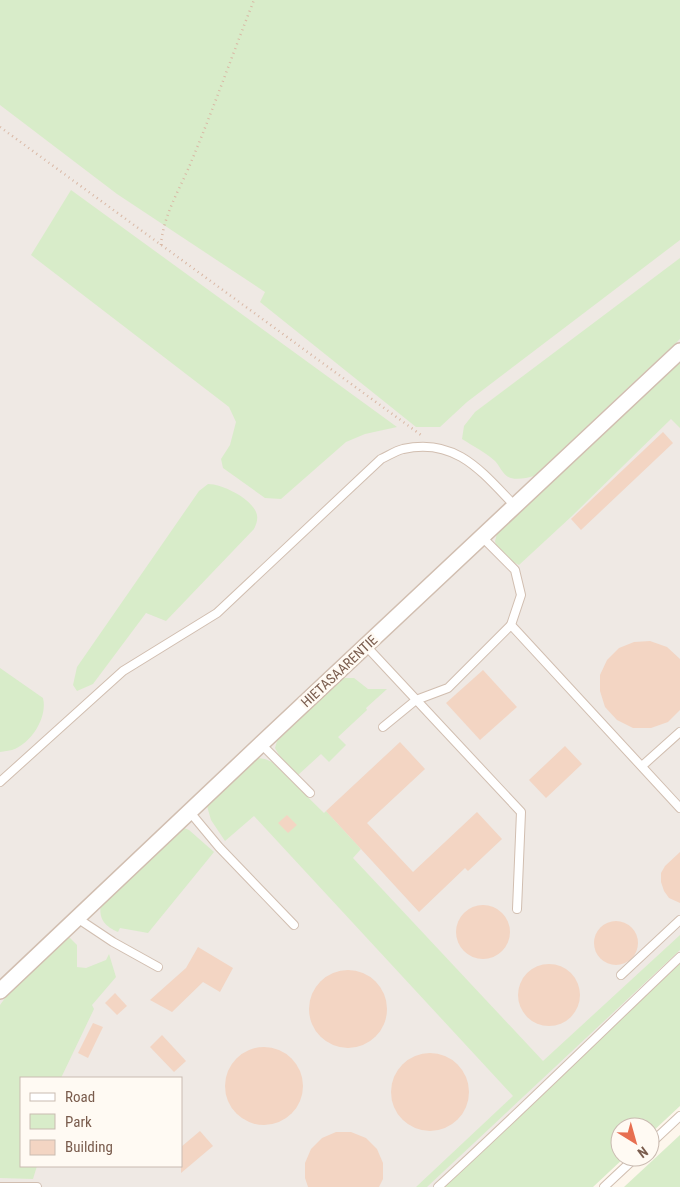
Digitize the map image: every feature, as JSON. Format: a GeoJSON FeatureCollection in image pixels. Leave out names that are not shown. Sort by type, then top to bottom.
{"type":"FeatureCollection","features":[{"type":"Feature","properties":{"kind":"street","name":"HIETASAARENTIE"},"geometry":{"type":"LineString","coordinates":[[0,991],[189,811],[680,351]]}},
{"type":"Feature","properties":{"kind":"lane"},"geometry":{"type":"LineString","coordinates":[[0,781],[123,671],[217,613],[381,459],[401,449],[419,447],[441,449],[467,460],[479,469],[515,506]]}},
{"type":"Feature","properties":{"kind":"lane"},"geometry":{"type":"LineString","coordinates":[[383,727],[416,700],[448,688],[511,625],[521,595],[514,570],[482,537]]}},
{"type":"Feature","properties":{"kind":"lane"},"geometry":{"type":"LineString","coordinates":[[511,625],[680,808]]}},
{"type":"Feature","properties":{"kind":"lane"},"geometry":{"type":"LineString","coordinates":[[366,646],[521,812],[517,909]]}},
{"type":"Feature","properties":{"kind":"lane"},"geometry":{"type":"LineString","coordinates":[[642,766],[680,732]]}},
{"type":"Feature","properties":{"kind":"lane"},"geometry":{"type":"LineString","coordinates":[[261,744],[310,794]]}},
{"type":"Feature","properties":{"kind":"lane"},"geometry":{"type":"LineString","coordinates":[[189,811],[219,847],[294,925]]}},
{"type":"Feature","properties":{"kind":"lane"},"geometry":{"type":"LineString","coordinates":[[77,918],[113,942],[158,967]]}},
{"type":"Feature","properties":{"kind":"lane"},"geometry":{"type":"LineString","coordinates":[[621,975],[680,920]]}},
{"type":"Feature","properties":{"kind":"lane"},"geometry":{"type":"LineString","coordinates":[[438,1187],[537,1095],[680,957]]}},
{"type":"Feature","properties":{"kind":"lane"},"geometry":{"type":"LineString","coordinates":[[660,1135],[680,1116]]}},
{"type":"Feature","properties":{"kind":"lane"},"geometry":{"type":"LineString","coordinates":[[604,1187],[625,1167]]}},
{"type":"Feature","properties":{"kind":"lane"},"geometry":{"type":"LineString","coordinates":[[0,1187],[37,1187]]}},
{"type":"Feature","properties":{"kind":"path"},"geometry":{"type":"LineString","coordinates":[[162,245],[162,234],[169,214],[193,159],[254,0]]}},
{"type":"Feature","properties":{"kind":"path"},"geometry":{"type":"LineString","coordinates":[[0,127],[441,449]]}},
{"type":"Feature","properties":{"kind":"shaded area"},"geometry":{"type":"Polygon","coordinates":[[[0,0],[680,0],[680,1000],[483,1187],[0,1187],[0,0]]]}},
{"type":"Feature","properties":{"kind":"green space"},"geometry":{"type":"Polygon","coordinates":[[[0,0],[680,0],[680,240],[467,402],[440,427],[416,427],[260,302],[265,292],[117,194],[0,105],[0,0]]]}},
{"type":"Feature","properties":{"kind":"green space"},"geometry":{"type":"Polygon","coordinates":[[[71,190],[397,427],[365,434],[346,442],[281,499],[265,498],[223,468],[221,459],[230,445],[236,422],[229,407],[31,255],[71,190]]]}},
{"type":"Feature","properties":{"kind":"green space"},"geometry":{"type":"Polygon","coordinates":[[[680,258],[680,339],[534,476],[520,479],[508,477],[491,458],[462,439],[464,426],[475,412],[680,258]]]}},
{"type":"Feature","properties":{"kind":"green space"},"geometry":{"type":"Polygon","coordinates":[[[680,361],[680,428],[671,419],[519,565],[504,556],[496,545],[497,533],[680,361]]]}},
{"type":"Feature","properties":{"kind":"green space"},"geometry":{"type":"Polygon","coordinates":[[[208,484],[220,486],[247,500],[256,513],[257,522],[254,529],[166,621],[146,613],[93,684],[77,691],[73,685],[77,667],[199,491],[208,484]]]}},
{"type":"Feature","properties":{"kind":"green space"},"geometry":{"type":"Polygon","coordinates":[[[0,668],[43,698],[44,705],[40,721],[26,742],[19,747],[0,752],[0,668]]]}},
{"type":"Feature","properties":{"kind":"green space"},"geometry":{"type":"Polygon","coordinates":[[[343,678],[354,678],[368,689],[387,689],[338,737],[346,745],[329,762],[321,754],[298,775],[279,755],[275,748],[277,741],[343,678]]]}},
{"type":"Feature","properties":{"kind":"green space"},"geometry":{"type":"Polygon","coordinates":[[[258,758],[272,762],[324,813],[326,811],[361,849],[353,858],[543,1061],[680,935],[680,950],[427,1187],[416,1187],[513,1096],[254,816],[225,841],[211,820],[207,806],[258,758]]]}},
{"type":"Feature","properties":{"kind":"green space"},"geometry":{"type":"Polygon","coordinates":[[[184,828],[189,830],[214,852],[148,933],[120,928],[118,932],[110,928],[102,918],[101,905],[184,828]]]}},
{"type":"Feature","properties":{"kind":"green space"},"geometry":{"type":"Polygon","coordinates":[[[69,937],[77,945],[77,967],[86,968],[106,960],[109,954],[116,977],[92,1005],[94,1009],[61,1077],[20,1077],[20,1167],[37,1167],[33,1179],[0,1178],[0,1005],[8,994],[69,937]]]}},
{"type":"Feature","properties":{"kind":"green space"},"geometry":{"type":"Polygon","coordinates":[[[680,962],[680,1106],[660,1125],[660,1117],[610,1117],[610,1167],[614,1167],[593,1187],[441,1187],[680,962]]]}},
{"type":"Feature","properties":{"kind":"green space"},"geometry":{"type":"Polygon","coordinates":[[[680,1135],[680,1187],[624,1187],[646,1167],[660,1167],[660,1154],[680,1135]]]}},
{"type":"Feature","properties":{"kind":"building"},"geometry":{"type":"Polygon","coordinates":[[[663,432],[673,443],[581,530],[571,519],[663,432]]]}},
{"type":"Feature","properties":{"kind":"building"},"geometry":{"type":"Polygon","coordinates":[[[650,641],[667,647],[680,659],[680,710],[668,722],[651,728],[633,728],[617,720],[605,707],[600,691],[600,675],[607,660],[619,648],[634,642],[650,641]]]}},
{"type":"Feature","properties":{"kind":"building"},"geometry":{"type":"Polygon","coordinates":[[[483,670],[517,707],[480,740],[446,703],[483,670]]]}},
{"type":"Feature","properties":{"kind":"building"},"geometry":{"type":"Polygon","coordinates":[[[400,742],[425,769],[367,823],[413,872],[477,812],[502,839],[468,871],[465,868],[419,912],[326,811],[400,742]]]}},
{"type":"Feature","properties":{"kind":"building"},"geometry":{"type":"Polygon","coordinates":[[[565,746],[582,764],[546,798],[529,780],[565,746]]]}},
{"type":"Feature","properties":{"kind":"building"},"geometry":{"type":"Polygon","coordinates":[[[287,815],[297,825],[288,833],[278,823],[287,815]]]}},
{"type":"Feature","properties":{"kind":"building"},"geometry":{"type":"Polygon","coordinates":[[[680,852],[680,903],[669,898],[664,891],[661,873],[665,866],[680,852]]]}},
{"type":"Feature","properties":{"kind":"building"},"geometry":{"type":"Polygon","coordinates":[[[478,905],[488,905],[498,909],[506,917],[510,932],[506,947],[498,955],[488,959],[478,959],[468,955],[460,947],[456,937],[456,927],[460,917],[468,909],[478,905]]]}},
{"type":"Feature","properties":{"kind":"building"},"geometry":{"type":"Polygon","coordinates":[[[616,921],[628,925],[634,931],[638,943],[634,955],[628,961],[616,965],[604,961],[598,955],[594,943],[598,931],[604,925],[616,921]]]}},
{"type":"Feature","properties":{"kind":"building"},"geometry":{"type":"Polygon","coordinates":[[[198,947],[233,968],[220,992],[203,982],[172,1012],[150,1000],[186,968],[198,947]]]}},
{"type":"Feature","properties":{"kind":"building"},"geometry":{"type":"Polygon","coordinates":[[[549,964],[561,966],[571,973],[578,983],[580,995],[578,1007],[571,1017],[561,1024],[549,1026],[537,1024],[527,1017],[520,1007],[518,995],[520,983],[527,973],[537,966],[549,964]]]}},
{"type":"Feature","properties":{"kind":"building"},"geometry":{"type":"Polygon","coordinates":[[[348,970],[363,973],[376,981],[384,994],[387,1009],[384,1024],[376,1037],[363,1045],[348,1048],[333,1045],[320,1037],[312,1024],[309,1009],[312,994],[320,981],[333,973],[348,970]]]}},
{"type":"Feature","properties":{"kind":"building"},"geometry":{"type":"Polygon","coordinates":[[[115,993],[127,1006],[117,1015],[105,1003],[115,993]]]}},
{"type":"Feature","properties":{"kind":"building"},"geometry":{"type":"Polygon","coordinates":[[[93,1023],[103,1027],[88,1058],[78,1053],[93,1023]]]}},
{"type":"Feature","properties":{"kind":"building"},"geometry":{"type":"Polygon","coordinates":[[[162,1035],[186,1061],[174,1072],[150,1047],[162,1035]]]}},
{"type":"Feature","properties":{"kind":"building"},"geometry":{"type":"Polygon","coordinates":[[[264,1047],[279,1050],[292,1058],[300,1071],[303,1086],[300,1101],[292,1114],[279,1122],[264,1125],[249,1122],[236,1114],[228,1101],[225,1086],[228,1071],[236,1058],[249,1050],[264,1047]]]}},
{"type":"Feature","properties":{"kind":"building"},"geometry":{"type":"Polygon","coordinates":[[[430,1053],[445,1056],[458,1064],[466,1077],[469,1092],[466,1107],[458,1120],[445,1128],[430,1131],[415,1128],[402,1120],[394,1107],[391,1092],[394,1077],[402,1064],[415,1056],[430,1053]]]}},
{"type":"Feature","properties":{"kind":"building"},"geometry":{"type":"Polygon","coordinates":[[[200,1131],[213,1146],[181,1173],[182,1146],[200,1131]]]}},
{"type":"Feature","properties":{"kind":"building"},"geometry":{"type":"Polygon","coordinates":[[[336,1132],[351,1132],[366,1138],[377,1149],[383,1163],[383,1179],[379,1187],[308,1187],[305,1178],[305,1163],[311,1149],[322,1138],[336,1132]]]}}]}
